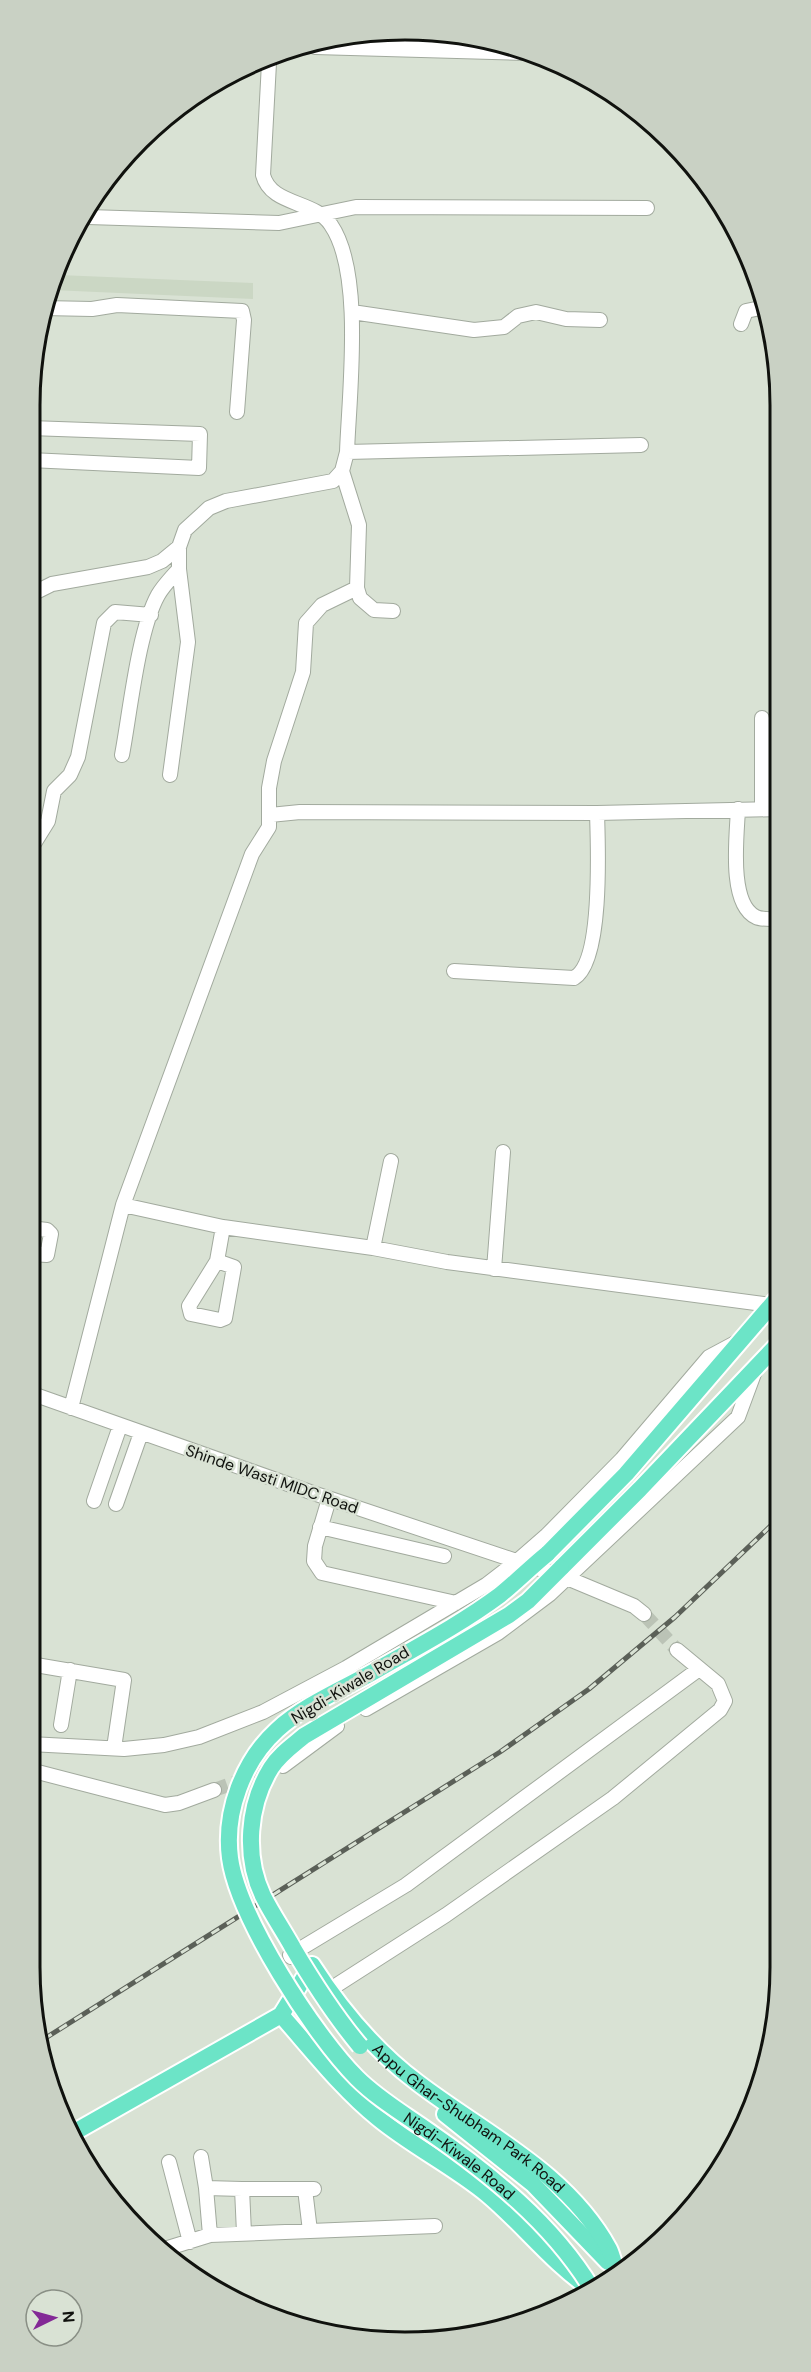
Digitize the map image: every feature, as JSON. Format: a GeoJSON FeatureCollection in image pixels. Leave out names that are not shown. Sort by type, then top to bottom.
{"type":"FeatureCollection","features":[{"type":"Feature","properties":{"kind":"main road","name":"Nigdi-Kiwale Road"},"geometry":{"type":"LineString","coordinates":[[587,2283],[560,2242],[523,2205],[430,2132],[384,2102],[357,2078],[332,2049],[294,1996],[240,1893],[230,1858],[231,1822],[239,1789],[252,1757],[278,1729],[321,1700],[499,1595],[547,1554],[626,1474],[770,1308]]}},
{"type":"Feature","properties":{"kind":"main road","name":"Nigdi-Kiwale Road"},"geometry":{"type":"LineString","coordinates":[[612,2267],[534,2184],[406,2087],[360,2046],[332,2011],[262,1895],[255,1873],[251,1846],[252,1815],[271,1767],[283,1753],[322,1725],[528,1601],[640,1490],[770,1352]]}},
{"type":"Feature","properties":{"kind":"main road"},"geometry":{"type":"LineString","coordinates":[[79,2130],[168,2078],[245,2038],[281,2015],[308,1971]]}},
{"type":"Feature","properties":{"kind":"main road","name":"Appu Ghar-Shubham Park Road"},"geometry":{"type":"LineString","coordinates":[[308,1971],[329,1990],[359,2028],[408,2076],[510,2146],[562,2190],[603,2239],[615,2265]]}},
{"type":"Feature","properties":{"kind":"main road"},"geometry":{"type":"LineString","coordinates":[[281,2015],[338,2079],[377,2117],[484,2192],[519,2221],[568,2274],[585,2285]]}},
{"type":"Feature","properties":{"kind":"street"},"geometry":{"type":"LineString","coordinates":[[336,48],[496,52]]}},
{"type":"Feature","properties":{"kind":"street"},"geometry":{"type":"LineString","coordinates":[[170,775],[188,642],[178,569],[179,547],[185,530],[209,508],[246,496],[333,481],[342,471],[347,452],[352,312],[348,276],[332,226],[317,213],[278,195],[265,184],[263,175],[269,67]]}},
{"type":"Feature","properties":{"kind":"street"},"geometry":{"type":"LineString","coordinates":[[93,217],[279,223],[294,221],[317,213],[377,206],[647,208]]}},
{"type":"Feature","properties":{"kind":"street"},"geometry":{"type":"LineString","coordinates":[[54,308],[92,309],[117,305],[243,311],[237,412]]}},
{"type":"Feature","properties":{"kind":"street"},"geometry":{"type":"LineString","coordinates":[[741,324],[746,311],[757,309]]}},
{"type":"Feature","properties":{"kind":"street"},"geometry":{"type":"LineString","coordinates":[[352,312],[474,330],[504,327],[518,316],[536,312],[578,320],[600,320]]}},
{"type":"Feature","properties":{"kind":"street"},"geometry":{"type":"LineString","coordinates":[[40,428],[200,434],[199,468],[40,460]]}},
{"type":"Feature","properties":{"kind":"street"},"geometry":{"type":"LineString","coordinates":[[347,452],[641,445]]}},
{"type":"Feature","properties":{"kind":"street"},"geometry":{"type":"LineString","coordinates":[[342,471],[359,525],[357,588],[366,606],[374,610],[393,611]]}},
{"type":"Feature","properties":{"kind":"street"},"geometry":{"type":"LineString","coordinates":[[40,590],[52,584],[148,567],[162,561],[179,547]]}},
{"type":"Feature","properties":{"kind":"street"},"geometry":{"type":"LineString","coordinates":[[122,755],[151,615],[159,592],[178,569]]}},
{"type":"Feature","properties":{"kind":"street"},"geometry":{"type":"LineString","coordinates":[[71,1408],[123,1205],[252,854],[269,827],[269,788],[274,761],[303,672],[306,623],[322,605],[357,588]]}},
{"type":"Feature","properties":{"kind":"street"},"geometry":{"type":"LineString","coordinates":[[40,834],[48,821],[54,791],[70,775],[78,757],[104,623],[116,612],[151,615]]}},
{"type":"Feature","properties":{"kind":"street"},"geometry":{"type":"LineString","coordinates":[[762,718],[762,809]]}},
{"type":"Feature","properties":{"kind":"street"},"geometry":{"type":"LineString","coordinates":[[738,809],[736,878],[739,891],[750,913],[756,917],[770,919]]}},
{"type":"Feature","properties":{"kind":"street"},"geometry":{"type":"LineString","coordinates":[[270,815],[300,812],[597,813],[770,809]]}},
{"type":"Feature","properties":{"kind":"street"},"geometry":{"type":"LineString","coordinates":[[454,971],[574,978],[579,975],[590,949],[594,927],[598,881],[597,813]]}},
{"type":"Feature","properties":{"kind":"street"},"geometry":{"type":"LineString","coordinates":[[494,1269],[503,1152]]}},
{"type":"Feature","properties":{"kind":"street"},"geometry":{"type":"LineString","coordinates":[[374,1248],[391,1161]]}},
{"type":"Feature","properties":{"kind":"street"},"geometry":{"type":"LineString","coordinates":[[123,1205],[224,1227],[374,1248],[494,1269],[770,1299]]}},
{"type":"Feature","properties":{"kind":"street"},"geometry":{"type":"LineString","coordinates":[[217,1261],[224,1227]]}},
{"type":"Feature","properties":{"kind":"street"},"geometry":{"type":"LineString","coordinates":[[40,1229],[47,1230],[51,1234],[47,1255],[40,1255]]}},
{"type":"Feature","properties":{"kind":"street"},"geometry":{"type":"LineString","coordinates":[[40,1744],[114,1748],[164,1745],[199,1737],[263,1712],[346,1668],[486,1585],[516,1562],[547,1535],[622,1459],[709,1358],[746,1338]]}},
{"type":"Feature","properties":{"kind":"street"},"geometry":{"type":"LineString","coordinates":[[283,1766],[326,1732],[498,1633],[567,1578],[738,1417],[758,1364]]}},
{"type":"Feature","properties":{"kind":"street","name":"Shinde Wasti MIDC Road"},"geometry":{"type":"LineString","coordinates":[[40,1397],[567,1578],[634,1606],[644,1614]]}},
{"type":"Feature","properties":{"kind":"street"},"geometry":{"type":"LineString","coordinates":[[94,1501],[120,1426]]}},
{"type":"Feature","properties":{"kind":"street"},"geometry":{"type":"LineString","coordinates":[[116,1504],[141,1433]]}},
{"type":"Feature","properties":{"kind":"street"},"geometry":{"type":"LineString","coordinates":[[115,1441],[136,1447]]}},
{"type":"Feature","properties":{"kind":"street"},"geometry":{"type":"LineString","coordinates":[[329,1498],[320,1527],[314,1562],[322,1573],[456,1603]]}},
{"type":"Feature","properties":{"kind":"street"},"geometry":{"type":"LineString","coordinates":[[320,1527],[444,1556]]}},
{"type":"Feature","properties":{"kind":"street"},"geometry":{"type":"LineString","coordinates":[[329,1990],[446,1915],[613,1798],[720,1710],[725,1701],[718,1684],[677,1650]]}},
{"type":"Feature","properties":{"kind":"street"},"geometry":{"type":"LineString","coordinates":[[40,1666],[124,1680],[114,1748]]}},
{"type":"Feature","properties":{"kind":"street"},"geometry":{"type":"LineString","coordinates":[[308,1971],[290,1955],[406,1884],[699,1669]]}},
{"type":"Feature","properties":{"kind":"street"},"geometry":{"type":"LineString","coordinates":[[61,1725],[70,1670]]}},
{"type":"Feature","properties":{"kind":"street"},"geometry":{"type":"LineString","coordinates":[[40,1773],[165,1805],[179,1803],[214,1790]]}},
{"type":"Feature","properties":{"kind":"street"},"geometry":{"type":"LineString","coordinates":[[201,2157],[210,2235]]}},
{"type":"Feature","properties":{"kind":"street"},"geometry":{"type":"LineString","coordinates":[[169,2162],[190,2242]]}},
{"type":"Feature","properties":{"kind":"street"},"geometry":{"type":"LineString","coordinates":[[206,2188],[310,2189],[310,2231]]}},
{"type":"Feature","properties":{"kind":"street"},"geometry":{"type":"LineString","coordinates":[[242,2188],[244,2233]]}},
{"type":"Feature","properties":{"kind":"street"},"geometry":{"type":"LineString","coordinates":[[172,2247],[210,2235],[435,2226]]}},
{"type":"Feature","properties":{"kind":"shaded area"},"geometry":{"type":"Polygon","coordinates":[[[65,275],[253,283],[253,299],[59,290],[65,275]]]}},
{"type":"Feature","properties":{"kind":"tunnel"},"geometry":{"type":"LineString","coordinates":[[644,1614],[677,1650]]}},
{"type":"Feature","properties":{"kind":"tunnel"},"geometry":{"type":"LineString","coordinates":[[214,1790],[276,1768]]}},
{"type":"Feature","properties":{"kind":"railway"},"geometry":{"type":"LineString","coordinates":[[48,2037],[500,1752],[589,1689],[675,1617],[770,1527]]}}]}
